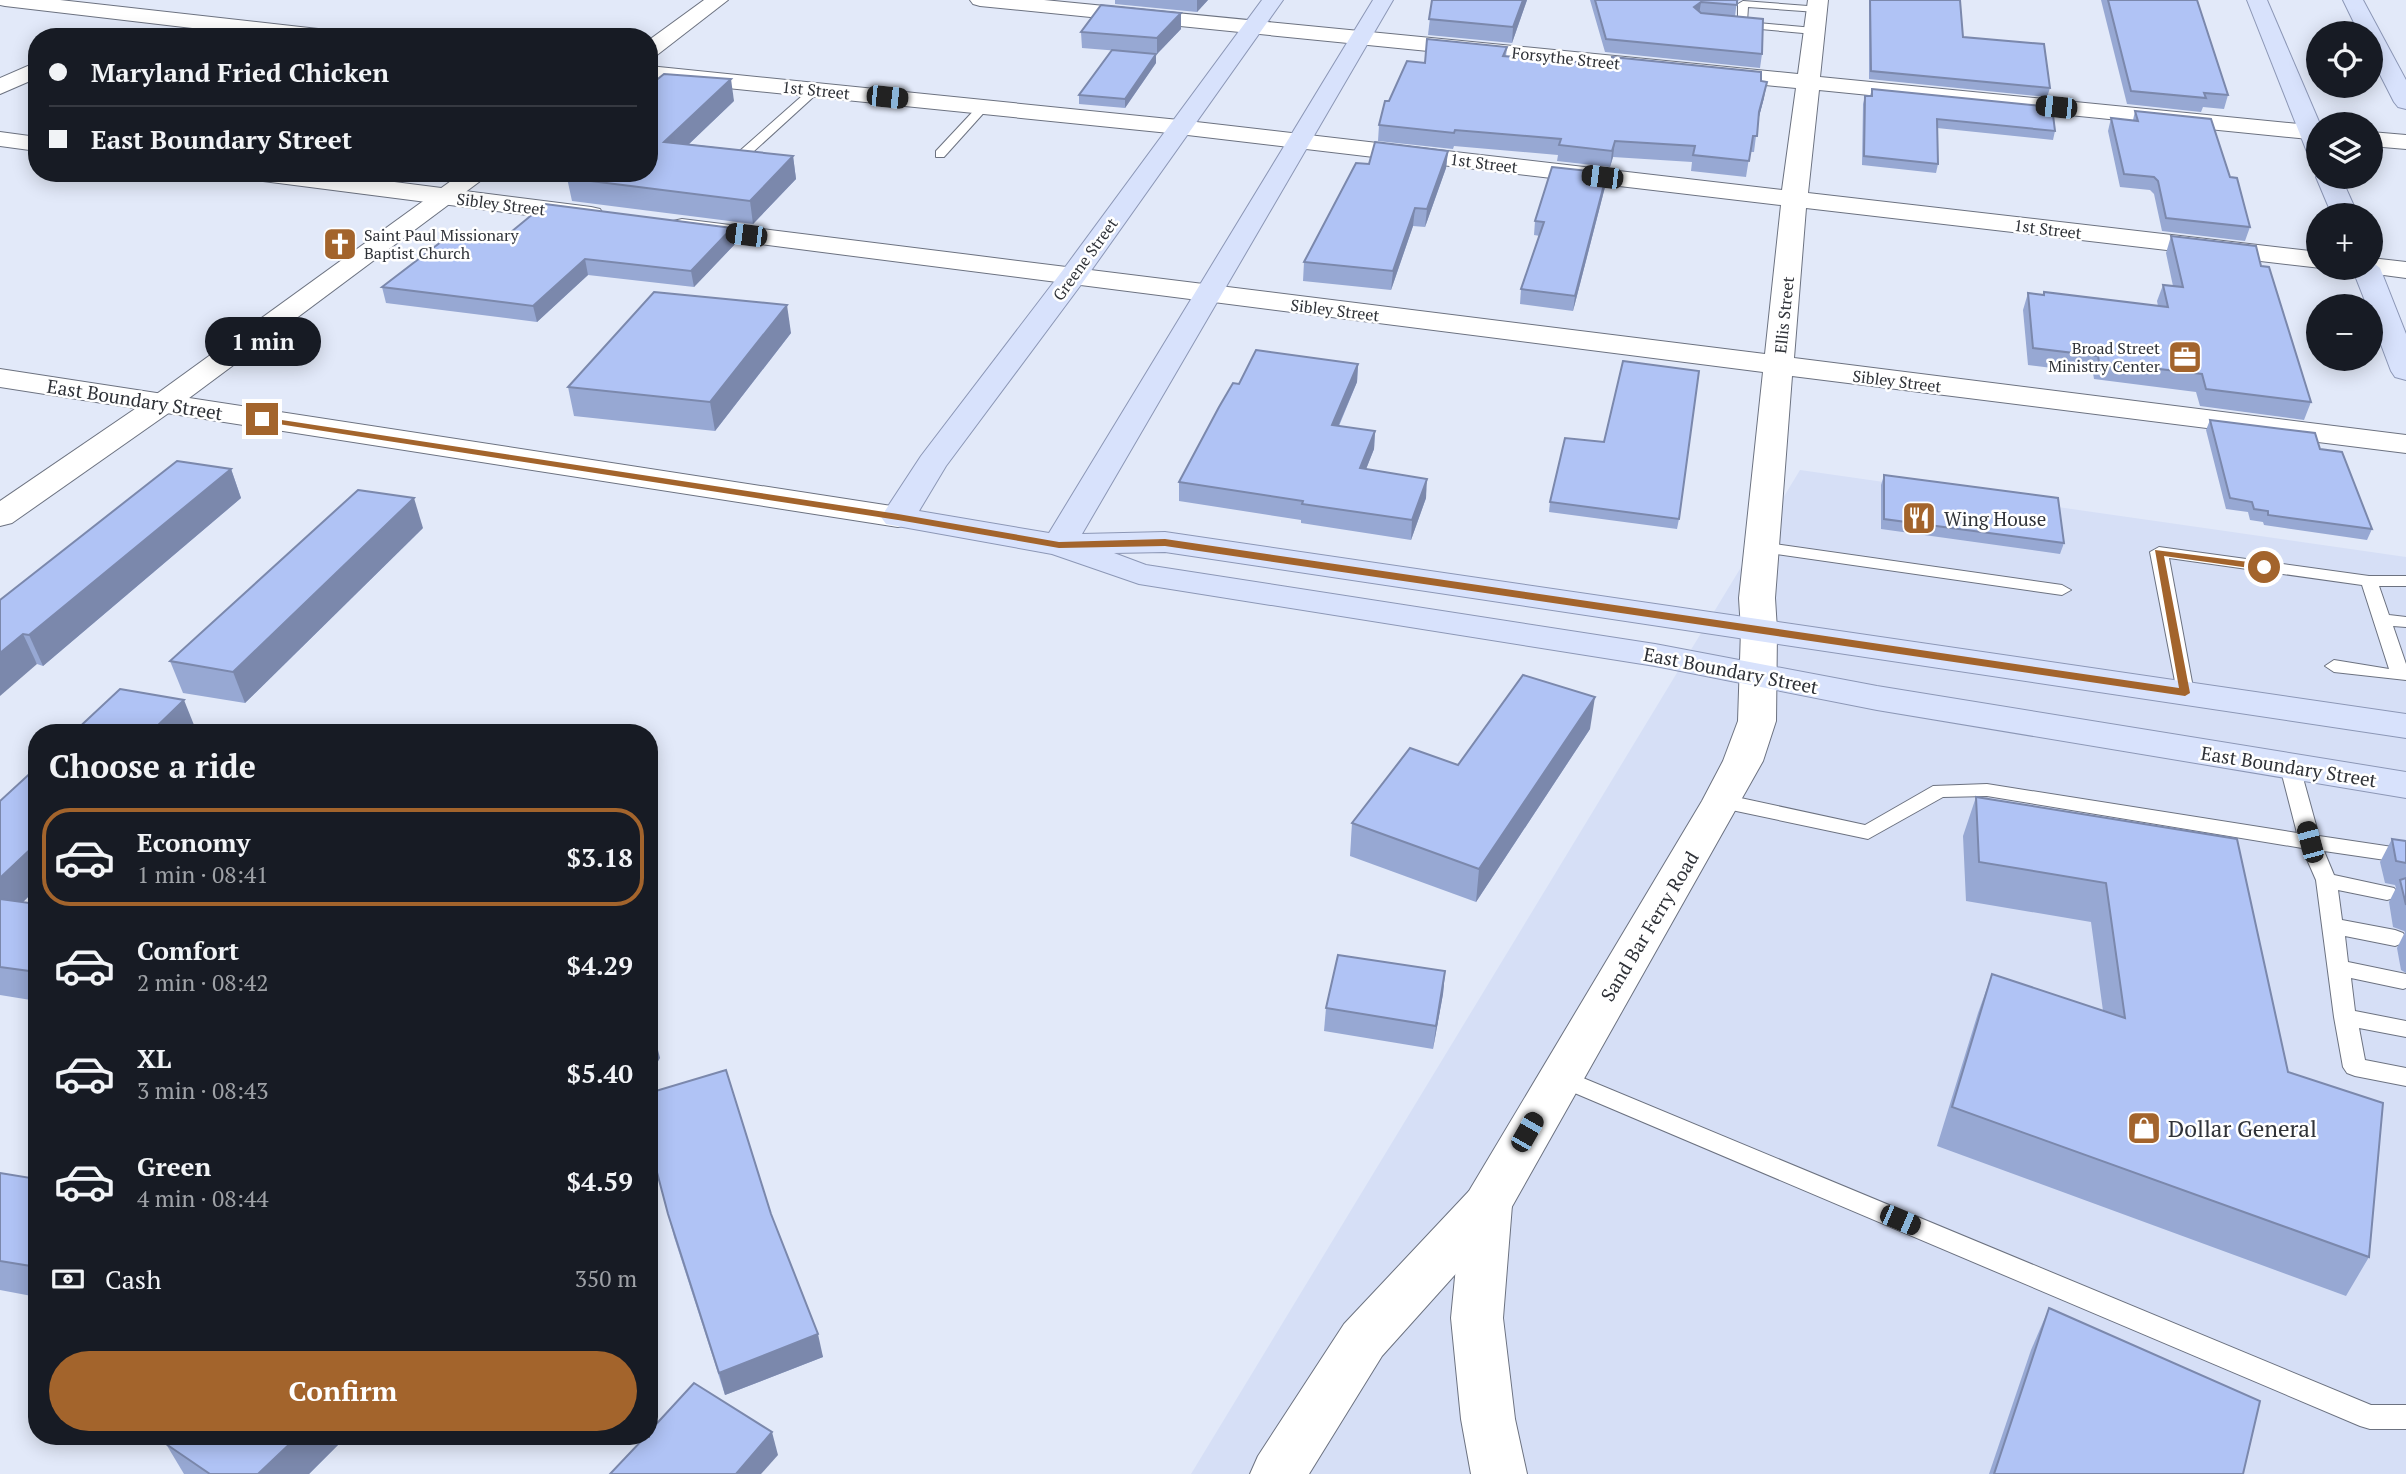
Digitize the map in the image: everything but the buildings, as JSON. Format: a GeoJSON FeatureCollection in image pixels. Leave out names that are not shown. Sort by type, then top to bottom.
{"type":"FeatureCollection","features":[{"type":"Feature","properties":{"kind":"main road","name":"Greene Street"},"geometry":{"type":"LineString","coordinates":[[898,517],[932,463],[1073,276],[1273,0]]}},
{"type":"Feature","properties":{"kind":"main road"},"geometry":{"type":"LineString","coordinates":[[1059,545],[1383,0]]}},
{"type":"Feature","properties":{"kind":"main road"},"geometry":{"type":"LineString","coordinates":[[2257,0],[2306,115]]}},
{"type":"Feature","properties":{"kind":"main road"},"geometry":{"type":"LineString","coordinates":[[2353,0],[2364,21]]}},
{"type":"Feature","properties":{"kind":"main road"},"geometry":{"type":"LineString","coordinates":[[2383,57],[2406,102]]}},
{"type":"Feature","properties":{"kind":"main road"},"geometry":{"type":"LineString","coordinates":[[2371,280],[2406,371]]}},
{"type":"Feature","properties":{"kind":"main road","name":"East Boundary Street"},"geometry":{"type":"LineString","coordinates":[[898,517],[1059,545],[1139,574],[1656,654],[1877,698],[2406,785]]}},
{"type":"Feature","properties":{"kind":"main road","name":"East Boundary Street"},"geometry":{"type":"LineString","coordinates":[[1059,545],[1165,542],[2406,726]]}},
{"type":"Feature","properties":{"kind":"street"},"geometry":{"type":"LineString","coordinates":[[5,0],[249,28]]}},
{"type":"Feature","properties":{"kind":"street"},"geometry":{"type":"LineString","coordinates":[[121,28],[175,0]]}},
{"type":"Feature","properties":{"kind":"street"},"geometry":{"type":"LineString","coordinates":[[658,43],[718,0]]}},
{"type":"Feature","properties":{"kind":"street","name":"Forsythe Street"},"geometry":{"type":"LineString","coordinates":[[980,0],[1808,83],[2306,138]]}},
{"type":"Feature","properties":{"kind":"street","name":"Ellis Street"},"geometry":{"type":"LineString","coordinates":[[1759,630],[1757,598],[1761,547],[1794,200],[1816,13]]}},
{"type":"Feature","properties":{"kind":"street"},"geometry":{"type":"LineString","coordinates":[[0,87],[28,73]]}},
{"type":"Feature","properties":{"kind":"street","name":"1st Street"},"geometry":{"type":"LineString","coordinates":[[658,74],[1179,127],[2306,259]]}},
{"type":"Feature","properties":{"kind":"street"},"geometry":{"type":"LineString","coordinates":[[0,139],[28,143]]}},
{"type":"Feature","properties":{"kind":"street"},"geometry":{"type":"LineString","coordinates":[[2383,140],[2406,142]]}},
{"type":"Feature","properties":{"kind":"street","name":"Sibley Street"},"geometry":{"type":"LineString","coordinates":[[332,182],[1779,367],[2406,444]]}},
{"type":"Feature","properties":{"kind":"street"},"geometry":{"type":"LineString","coordinates":[[0,516],[162,404],[467,182]]}},
{"type":"Feature","properties":{"kind":"street"},"geometry":{"type":"LineString","coordinates":[[2383,267],[2406,270]]}},
{"type":"Feature","properties":{"kind":"street","name":"East Boundary Street"},"geometry":{"type":"LineString","coordinates":[[0,378],[898,517]]}},
{"type":"Feature","properties":{"kind":"street","name":"Sand Bar Ferry Road"},"geometry":{"type":"LineString","coordinates":[[1487,1205],[1743,761],[1757,720],[1759,630]]}},
{"type":"Feature","properties":{"kind":"street"},"geometry":{"type":"LineString","coordinates":[[1278,1474],[1363,1340],[1487,1205]]}},
{"type":"Feature","properties":{"kind":"street"},"geometry":{"type":"LineString","coordinates":[[1487,1205],[1478,1318],[1488,1419],[1499,1474]]}},
{"type":"Feature","properties":{"kind":"lane"},"geometry":{"type":"LineString","coordinates":[[1743,4],[1816,13],[1736,24],[1743,4]]}},
{"type":"Feature","properties":{"kind":"lane"},"geometry":{"type":"LineString","coordinates":[[738,159],[815,90]]}},
{"type":"Feature","properties":{"kind":"lane"},"geometry":{"type":"LineString","coordinates":[[940,154],[983,107]]}},
{"type":"Feature","properties":{"kind":"lane"},"geometry":{"type":"LineString","coordinates":[[1761,547],[2062,590]]}},
{"type":"Feature","properties":{"kind":"lane"},"geometry":{"type":"LineString","coordinates":[[2185,693],[2159,552],[2369,581],[2406,581]]}},
{"type":"Feature","properties":{"kind":"lane"},"geometry":{"type":"LineString","coordinates":[[2334,666],[2401,676],[2369,581]]}},
{"type":"Feature","properties":{"kind":"lane"},"geometry":{"type":"LineString","coordinates":[[2382,619],[2406,622]]}},
{"type":"Feature","properties":{"kind":"lane"},"geometry":{"type":"LineString","coordinates":[[2290,767],[2310,842],[2326,880],[2345,1017],[2356,1067],[2406,1077]]}},
{"type":"Feature","properties":{"kind":"lane"},"geometry":{"type":"LineString","coordinates":[[1722,801],[1868,832],[1904,809],[1940,792],[1987,790],[2406,856]]}},
{"type":"Feature","properties":{"kind":"lane"},"geometry":{"type":"LineString","coordinates":[[2326,880],[2387,893]]}},
{"type":"Feature","properties":{"kind":"lane"},"geometry":{"type":"LineString","coordinates":[[2332,926],[2395,938]]}},
{"type":"Feature","properties":{"kind":"lane"},"geometry":{"type":"LineString","coordinates":[[2339,968],[2403,981]]}},
{"type":"Feature","properties":{"kind":"lane"},"geometry":{"type":"LineString","coordinates":[[2345,1017],[2406,1030]]}},
{"type":"Feature","properties":{"kind":"lane"},"geometry":{"type":"LineString","coordinates":[[1559,1077],[2370,1417],[2406,1417]]}},
{"type":"Feature","properties":{"kind":"shaded area"},"geometry":{"type":"Polygon","coordinates":[[[1800,470],[2406,557],[2406,1474],[1191,1474],[1800,470]]]}},
{"type":"Feature","properties":{"kind":"place","name":"Saint Paul Missionary Baptist Church"},"geometry":{"type":"Point","coordinates":[340,244]}},
{"type":"Feature","properties":{"kind":"place","name":"Broad Street Ministry Center"},"geometry":{"type":"Point","coordinates":[2185,357]}},
{"type":"Feature","properties":{"kind":"place","name":"Wing House"},"geometry":{"type":"Point","coordinates":[1919,518]}},
{"type":"Feature","properties":{"kind":"place","name":"Dollar General"},"geometry":{"type":"Point","coordinates":[2144,1128]}},
{"type":"Feature","properties":{"kind":"route"},"geometry":{"type":"LineString","coordinates":[[262,419],[898,517],[1059,545],[1165,542],[2185,693],[2159,552],[2264,567]]}}]}
